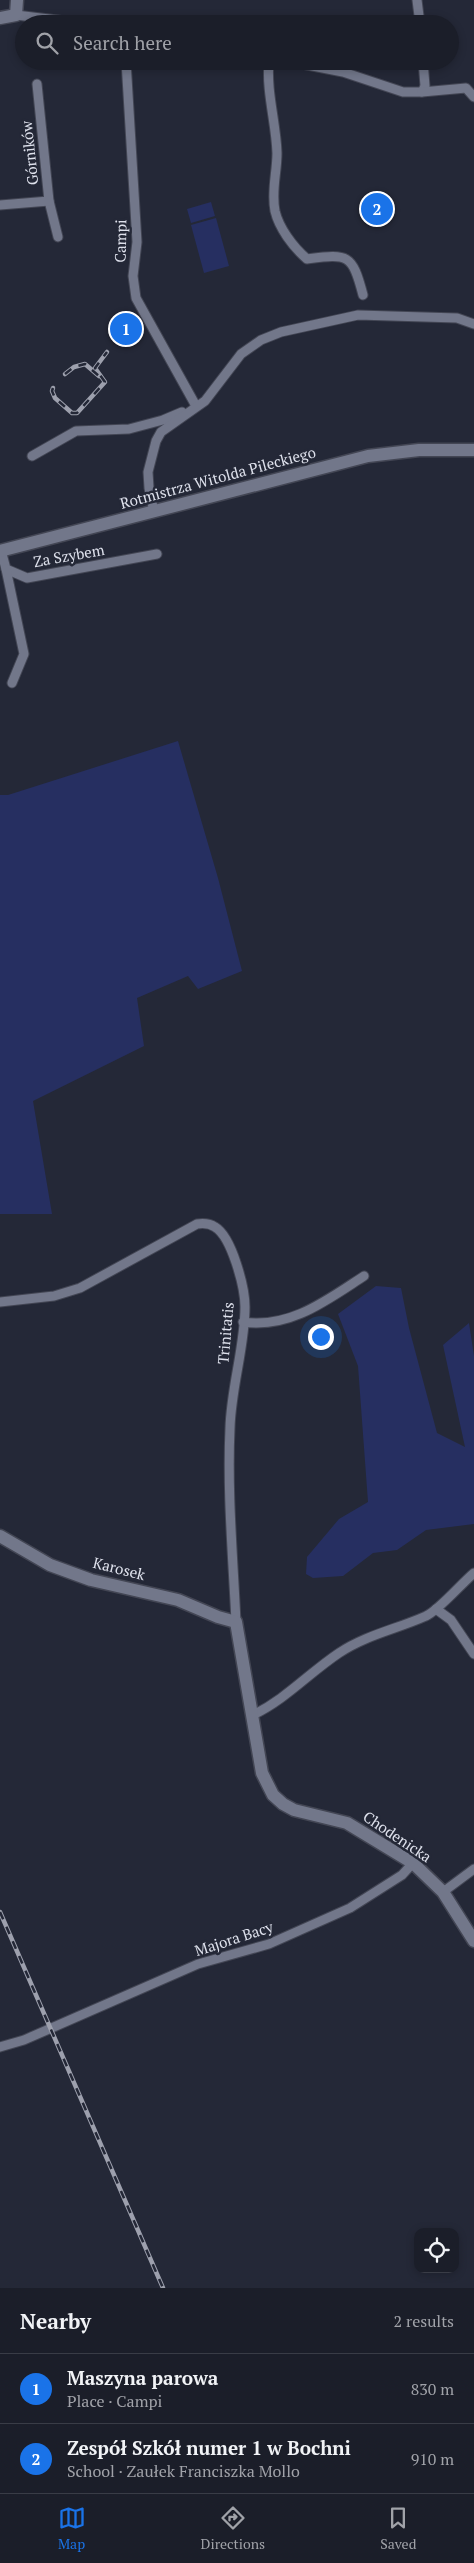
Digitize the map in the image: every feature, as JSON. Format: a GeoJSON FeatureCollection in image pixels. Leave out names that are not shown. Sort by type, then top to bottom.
{"type":"FeatureCollection","features":[{"type":"Feature","properties":{"kind":"street"},"geometry":{"type":"LineString","coordinates":[[16,0],[16,15]]}},
{"type":"Feature","properties":{"kind":"street"},"geometry":{"type":"LineString","coordinates":[[417,0],[419,15]]}},
{"type":"Feature","properties":{"kind":"street"},"geometry":{"type":"LineString","coordinates":[[0,18],[15,15]]}},
{"type":"Feature","properties":{"kind":"street","name":"Campi"},"geometry":{"type":"LineString","coordinates":[[127,70],[137,242],[133,276],[136,298],[194,407]]}},
{"type":"Feature","properties":{"kind":"street"},"geometry":{"type":"LineString","coordinates":[[268,70],[277,154],[273,193],[276,213],[296,249],[306,258],[338,255],[350,262],[356,268],[363,295]]}},
{"type":"Feature","properties":{"kind":"street"},"geometry":{"type":"LineString","coordinates":[[333,70],[403,92],[466,88],[474,96]]}},
{"type":"Feature","properties":{"kind":"street"},"geometry":{"type":"LineString","coordinates":[[422,92],[425,86],[424,70]]}},
{"type":"Feature","properties":{"kind":"street","name":"Górników"},"geometry":{"type":"LineString","coordinates":[[0,205],[49,201],[37,84]]}},
{"type":"Feature","properties":{"kind":"street"},"geometry":{"type":"LineString","coordinates":[[49,201],[58,237]]}},
{"type":"Feature","properties":{"kind":"street"},"geometry":{"type":"LineString","coordinates":[[154,512],[149,488],[151,451],[161,432],[205,400],[241,354],[261,340],[281,332],[358,315],[457,318],[474,324]]}},
{"type":"Feature","properties":{"kind":"street"},"geometry":{"type":"LineString","coordinates":[[32,456],[76,431],[141,427],[194,407]]}},
{"type":"Feature","properties":{"kind":"street","name":"Rotmistrza Witolda Pileckiego"},"geometry":{"type":"LineString","coordinates":[[447,450],[474,444]]}},
{"type":"Feature","properties":{"kind":"street","name":"Rotmistrza Witolda Pileckiego"},"geometry":{"type":"LineString","coordinates":[[1,551],[368,456],[402,451],[474,450]]}},
{"type":"Feature","properties":{"kind":"street"},"geometry":{"type":"LineString","coordinates":[[1,551],[24,654],[12,683]]}},
{"type":"Feature","properties":{"kind":"street","name":"Za Szybem"},"geometry":{"type":"LineString","coordinates":[[6,569],[27,578],[157,554]]}},
{"type":"Feature","properties":{"kind":"street","name":"Trinitatis"},"geometry":{"type":"LineString","coordinates":[[0,1302],[54,1296],[80,1288],[197,1224],[207,1223],[217,1228],[225,1238],[233,1257],[245,1307],[230,1429],[229,1480],[236,1622]]}},
{"type":"Feature","properties":{"kind":"street"},"geometry":{"type":"LineString","coordinates":[[243,1322],[274,1322],[303,1314],[364,1276]]}},
{"type":"Feature","properties":{"kind":"street","name":"Karosek"},"geometry":{"type":"LineString","coordinates":[[0,1536],[50,1565],[91,1580],[178,1600],[218,1617],[236,1622]]}},
{"type":"Feature","properties":{"kind":"street"},"geometry":{"type":"LineString","coordinates":[[253,1715],[290,1693],[315,1669],[341,1652],[375,1634],[428,1615],[436,1610],[474,1572]]}},
{"type":"Feature","properties":{"kind":"street"},"geometry":{"type":"LineString","coordinates":[[436,1610],[451,1620],[474,1654]]}},
{"type":"Feature","properties":{"kind":"street","name":"Chodenicka"},"geometry":{"type":"LineString","coordinates":[[236,1622],[262,1773],[273,1794],[294,1810],[347,1823],[413,1864],[443,1892],[474,1941]]}},
{"type":"Feature","properties":{"kind":"street","name":"Majora Bacy"},"geometry":{"type":"LineString","coordinates":[[0,2047],[41,2032],[198,1964],[269,1944],[350,1908],[402,1874],[413,1864]]}},
{"type":"Feature","properties":{"kind":"street"},"geometry":{"type":"LineString","coordinates":[[443,1892],[474,1869]]}},
{"type":"Feature","properties":{"kind":"shaded area"},"geometry":{"type":"Polygon","coordinates":[[[211,202],[215,216],[191,223],[187,209],[211,202]]]}},
{"type":"Feature","properties":{"kind":"shaded area"},"geometry":{"type":"Polygon","coordinates":[[[216,218],[229,266],[204,273],[191,225],[216,218]]]}},
{"type":"Feature","properties":{"kind":"shaded area"},"geometry":{"type":"Polygon","coordinates":[[[178,741],[218,878],[242,971],[198,989],[188,976],[137,998],[144,1046],[33,1101],[52,1214],[0,1214],[0,795],[8,795],[178,741]]]}},
{"type":"Feature","properties":{"kind":"shaded area"},"geometry":{"type":"Polygon","coordinates":[[[376,1286],[401,1288],[409,1328],[437,1433],[465,1447],[443,1345],[469,1323],[474,1356],[474,1524],[426,1530],[397,1550],[373,1553],[343,1576],[313,1578],[306,1574],[307,1557],[339,1519],[368,1502],[358,1366],[338,1314],[376,1286]]]}},
{"type":"Feature","properties":{"kind":"railway"},"geometry":{"type":"LineString","coordinates":[[53,388],[52,391],[55,398],[72,413],[77,413],[105,382],[95,368],[107,352]]}},
{"type":"Feature","properties":{"kind":"railway"},"geometry":{"type":"LineString","coordinates":[[65,374],[74,367],[85,364],[99,376]]}},
{"type":"Feature","properties":{"kind":"railway"},"geometry":{"type":"LineString","coordinates":[[0,1912],[163,2288]]}},
{"type":"Feature","properties":{"kind":"place","name":"Zespół Szkół numer 1 w Bochni"},"geometry":{"type":"Point","coordinates":[377,209]}},
{"type":"Feature","properties":{"kind":"place","name":"Maszyna parowa"},"geometry":{"type":"Point","coordinates":[126,329]}}]}
